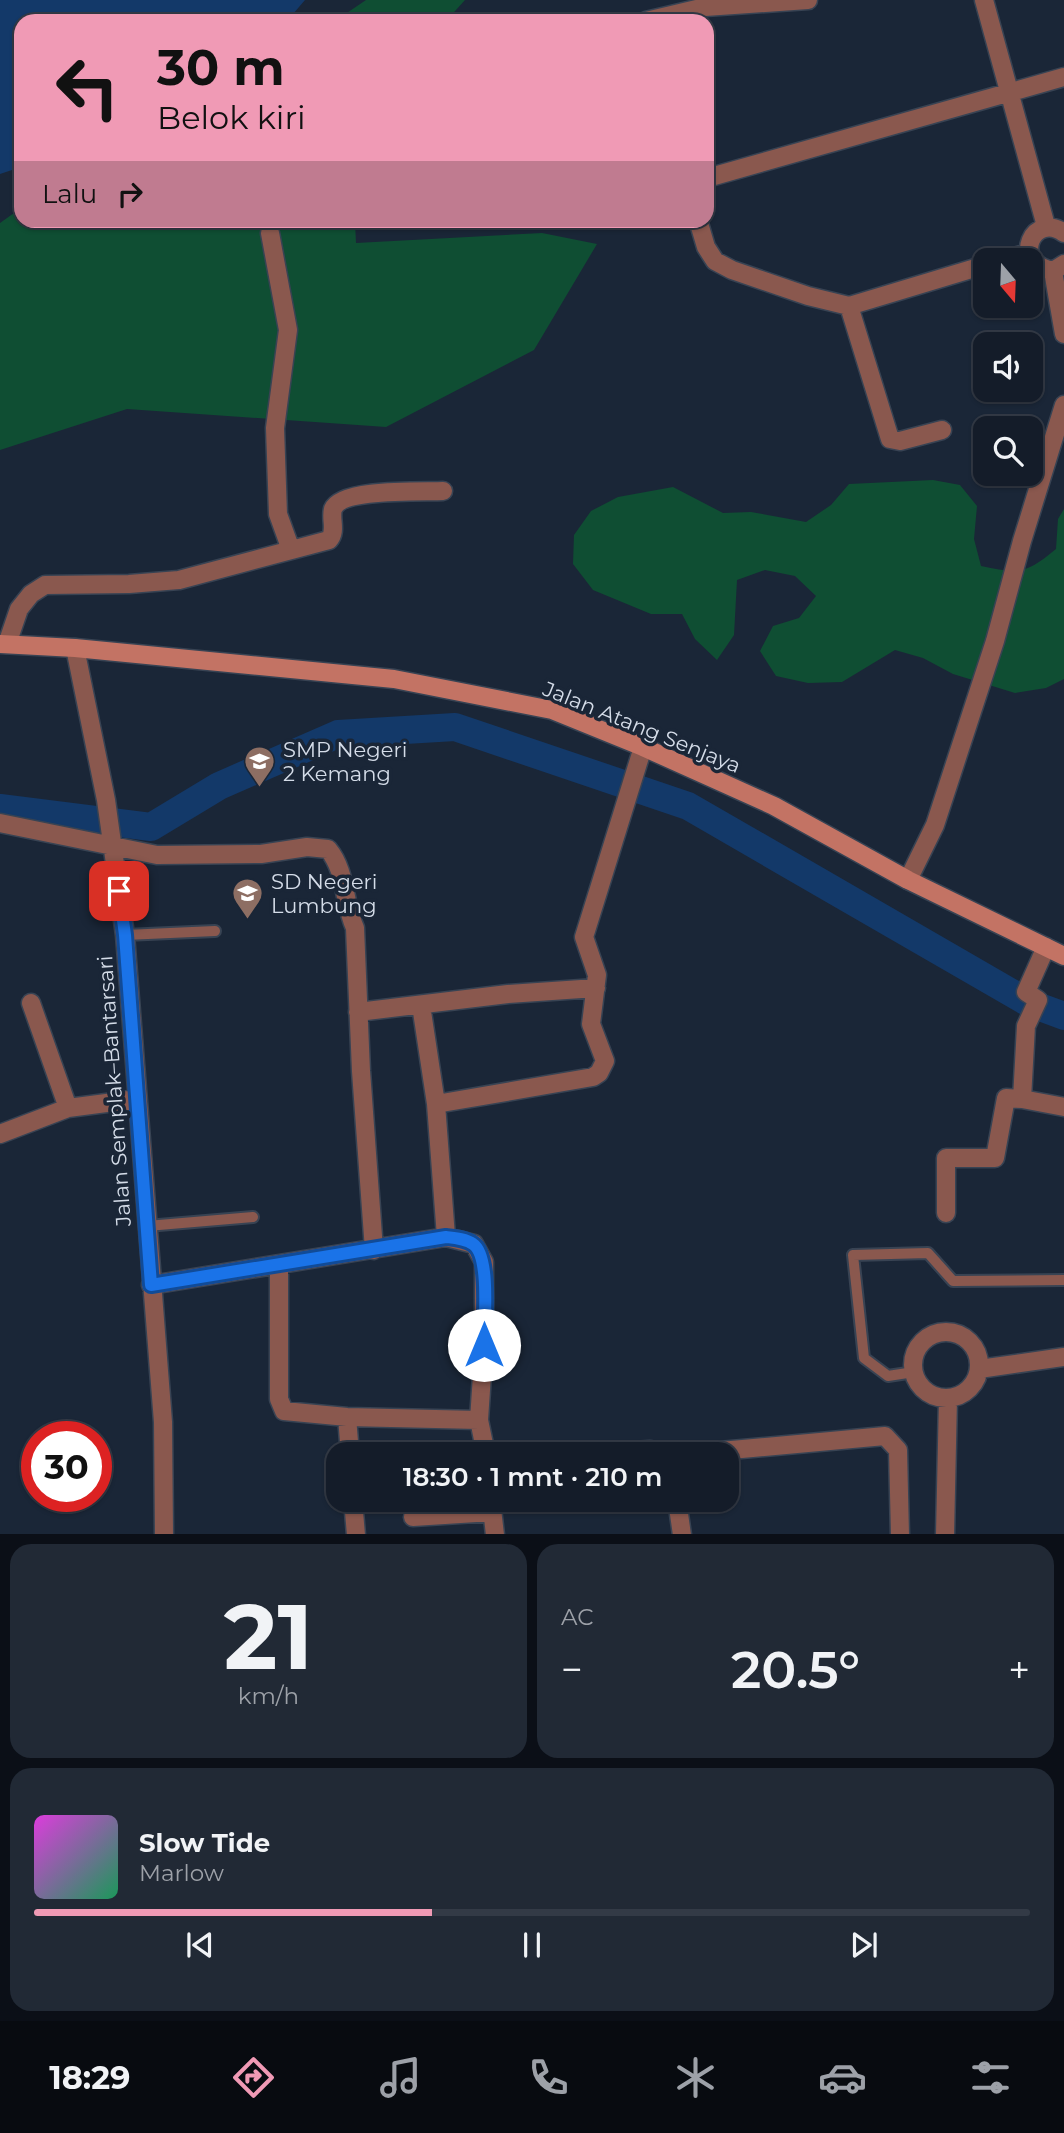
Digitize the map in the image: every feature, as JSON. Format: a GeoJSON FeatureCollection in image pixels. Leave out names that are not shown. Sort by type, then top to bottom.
{"type":"FeatureCollection","features":[{"type":"Feature","properties":{"kind":"main road","name":"Jalan Atang Senjaya"},"geometry":{"type":"LineString","coordinates":[[3,644],[75,648],[394,679],[552,710],[641,755],[774,806],[908,880],[1064,956]]}},
{"type":"Feature","properties":{"kind":"street"},"geometry":{"type":"LineString","coordinates":[[676,14],[705,7],[808,0]]}},
{"type":"Feature","properties":{"kind":"street"},"geometry":{"type":"LineString","coordinates":[[984,0],[1046,226]]}},
{"type":"Feature","properties":{"kind":"street"},"geometry":{"type":"LineString","coordinates":[[714,176],[1064,77]]}},
{"type":"Feature","properties":{"kind":"street"},"geometry":{"type":"LineString","coordinates":[[1046,226],[1064,233]]}},
{"type":"Feature","properties":{"kind":"street"},"geometry":{"type":"LineString","coordinates":[[1030,248],[1031,238],[1046,226]]}},
{"type":"Feature","properties":{"kind":"street"},"geometry":{"type":"LineString","coordinates":[[700,228],[706,247],[715,261],[732,270],[808,296],[849,306],[973,268]]}},
{"type":"Feature","properties":{"kind":"street"},"geometry":{"type":"LineString","coordinates":[[270,233],[288,330],[275,428],[278,514],[291,550]]}},
{"type":"Feature","properties":{"kind":"street"},"geometry":{"type":"LineString","coordinates":[[1059,267],[1064,334]]}},
{"type":"Feature","properties":{"kind":"street"},"geometry":{"type":"LineString","coordinates":[[849,306],[890,439],[900,441],[942,430]]}},
{"type":"Feature","properties":{"kind":"street"},"geometry":{"type":"LineString","coordinates":[[908,880],[935,825],[995,641],[1064,405]]}},
{"type":"Feature","properties":{"kind":"street"},"geometry":{"type":"LineString","coordinates":[[3,644],[19,609],[32,594],[45,585],[129,584],[179,580],[331,538],[333,509],[339,501],[354,496],[388,492],[443,492]]}},
{"type":"Feature","properties":{"kind":"street","name":"Jalan Semplak–Bantarsari"},"geometry":{"type":"LineString","coordinates":[[75,648],[106,800],[125,935],[163,1422],[164,1534]]}},
{"type":"Feature","properties":{"kind":"street"},"geometry":{"type":"LineString","coordinates":[[436,1104],[593,1077],[599,1073],[605,1061],[592,1024],[597,972],[583,939],[641,755]]}},
{"type":"Feature","properties":{"kind":"street"},"geometry":{"type":"LineString","coordinates":[[0,823],[158,855],[261,854],[307,847],[328,849],[340,866],[349,914],[355,928],[374,1250]]}},
{"type":"Feature","properties":{"kind":"street"},"geometry":{"type":"LineString","coordinates":[[1022,1100],[1026,1026],[1038,1000],[1026,992],[1046,947]]}},
{"type":"Feature","properties":{"kind":"street"},"geometry":{"type":"LineString","coordinates":[[359,1012],[508,994],[596,988]]}},
{"type":"Feature","properties":{"kind":"street"},"geometry":{"type":"LineString","coordinates":[[31,1003],[68,1108]]}},
{"type":"Feature","properties":{"kind":"street"},"geometry":{"type":"LineString","coordinates":[[421,1005],[436,1104],[446,1237]]}},
{"type":"Feature","properties":{"kind":"street"},"geometry":{"type":"LineString","coordinates":[[946,1213],[946,1158],[995,1158],[1006,1098],[1064,1107]]}},
{"type":"Feature","properties":{"kind":"street"},"geometry":{"type":"LineString","coordinates":[[0,1133],[68,1108],[137,1099]]}},
{"type":"Feature","properties":{"kind":"street"},"geometry":{"type":"LineString","coordinates":[[151,1285],[446,1237],[474,1244],[484,1262],[484,1345],[479,1420],[484,1442]]}},
{"type":"Feature","properties":{"kind":"street"},"geometry":{"type":"LineString","coordinates":[[279,1265],[280,1405],[284,1411],[347,1417],[479,1420]]}},
{"type":"Feature","properties":{"kind":"street"},"geometry":{"type":"LineString","coordinates":[[944,1332],[967,1338],[979,1358],[979,1369],[969,1389],[948,1398],[936,1397],[926,1391],[918,1383],[914,1373],[913,1361],[917,1350],[924,1341],[944,1332]]}},
{"type":"Feature","properties":{"kind":"street"},"geometry":{"type":"LineString","coordinates":[[979,1369],[1064,1357]]}},
{"type":"Feature","properties":{"kind":"street"},"geometry":{"type":"LineString","coordinates":[[945,1534],[948,1398]]}},
{"type":"Feature","properties":{"kind":"street"},"geometry":{"type":"LineString","coordinates":[[347,1417],[349,1442]]}},
{"type":"Feature","properties":{"kind":"street"},"geometry":{"type":"LineString","coordinates":[[739,1449],[885,1436],[898,1450],[900,1534]]}},
{"type":"Feature","properties":{"kind":"street"},"geometry":{"type":"LineString","coordinates":[[354,1512],[356,1534]]}},
{"type":"Feature","properties":{"kind":"street"},"geometry":{"type":"LineString","coordinates":[[413,1517],[448,1512]]}},
{"type":"Feature","properties":{"kind":"street"},"geometry":{"type":"LineString","coordinates":[[492,1512],[495,1534]]}},
{"type":"Feature","properties":{"kind":"street"},"geometry":{"type":"LineString","coordinates":[[679,1512],[682,1534]]}},
{"type":"Feature","properties":{"kind":"lane"},"geometry":{"type":"LineString","coordinates":[[125,935],[215,931]]}},
{"type":"Feature","properties":{"kind":"lane"},"geometry":{"type":"LineString","coordinates":[[147,1226],[253,1217]]}},
{"type":"Feature","properties":{"kind":"lane"},"geometry":{"type":"LineString","coordinates":[[914,1373],[888,1376],[864,1358],[853,1255],[928,1253],[953,1281],[1064,1280]]}},
{"type":"Feature","properties":{"kind":"green space"},"geometry":{"type":"Polygon","coordinates":[[[366,0],[465,0],[452,14],[345,14],[366,0]]]}},
{"type":"Feature","properties":{"kind":"green space"},"geometry":{"type":"Polygon","coordinates":[[[14,213],[14,228],[355,228],[356,243],[542,233],[597,244],[534,350],[386,427],[127,409],[0,450],[0,223],[14,213]]]}},
{"type":"Feature","properties":{"kind":"green space"},"geometry":{"type":"Polygon","coordinates":[[[933,480],[960,485],[977,506],[974,539],[981,566],[1014,571],[1037,563],[1056,549],[1058,519],[1064,509],[1064,679],[1046,688],[1015,693],[953,674],[923,658],[895,650],[842,682],[808,683],[776,676],[760,651],[773,626],[799,618],[816,596],[795,576],[765,570],[737,580],[734,635],[717,660],[695,639],[682,614],[651,614],[593,590],[573,564],[574,535],[591,511],[618,497],[673,487],[723,513],[751,512],[806,522],[831,505],[849,484],[933,480]]]}},
{"type":"Feature","properties":{"kind":"water"},"geometry":{"type":"Polygon","coordinates":[[[0,0],[305,0],[293,14],[14,14],[14,169],[0,174],[0,0]]]}},
{"type":"Feature","properties":{"kind":"waterway"},"geometry":{"type":"LineString","coordinates":[[0,808],[151,827],[219,786],[338,734],[455,727],[688,806],[1029,1003],[1064,1016]]}},
{"type":"Feature","properties":{"kind":"place","name":"SMP Negeri 2 Kemang"},"geometry":{"type":"Point","coordinates":[260,788]}},
{"type":"Feature","properties":{"kind":"place","name":"SD Negeri Lumbung"},"geometry":{"type":"Point","coordinates":[248,920]}},
{"type":"Feature","properties":{"kind":"route"},"geometry":{"type":"LineString","coordinates":[[119,891],[125,935],[151,1285],[446,1237],[462,1239],[474,1244],[484,1262],[484,1345]]}}]}
